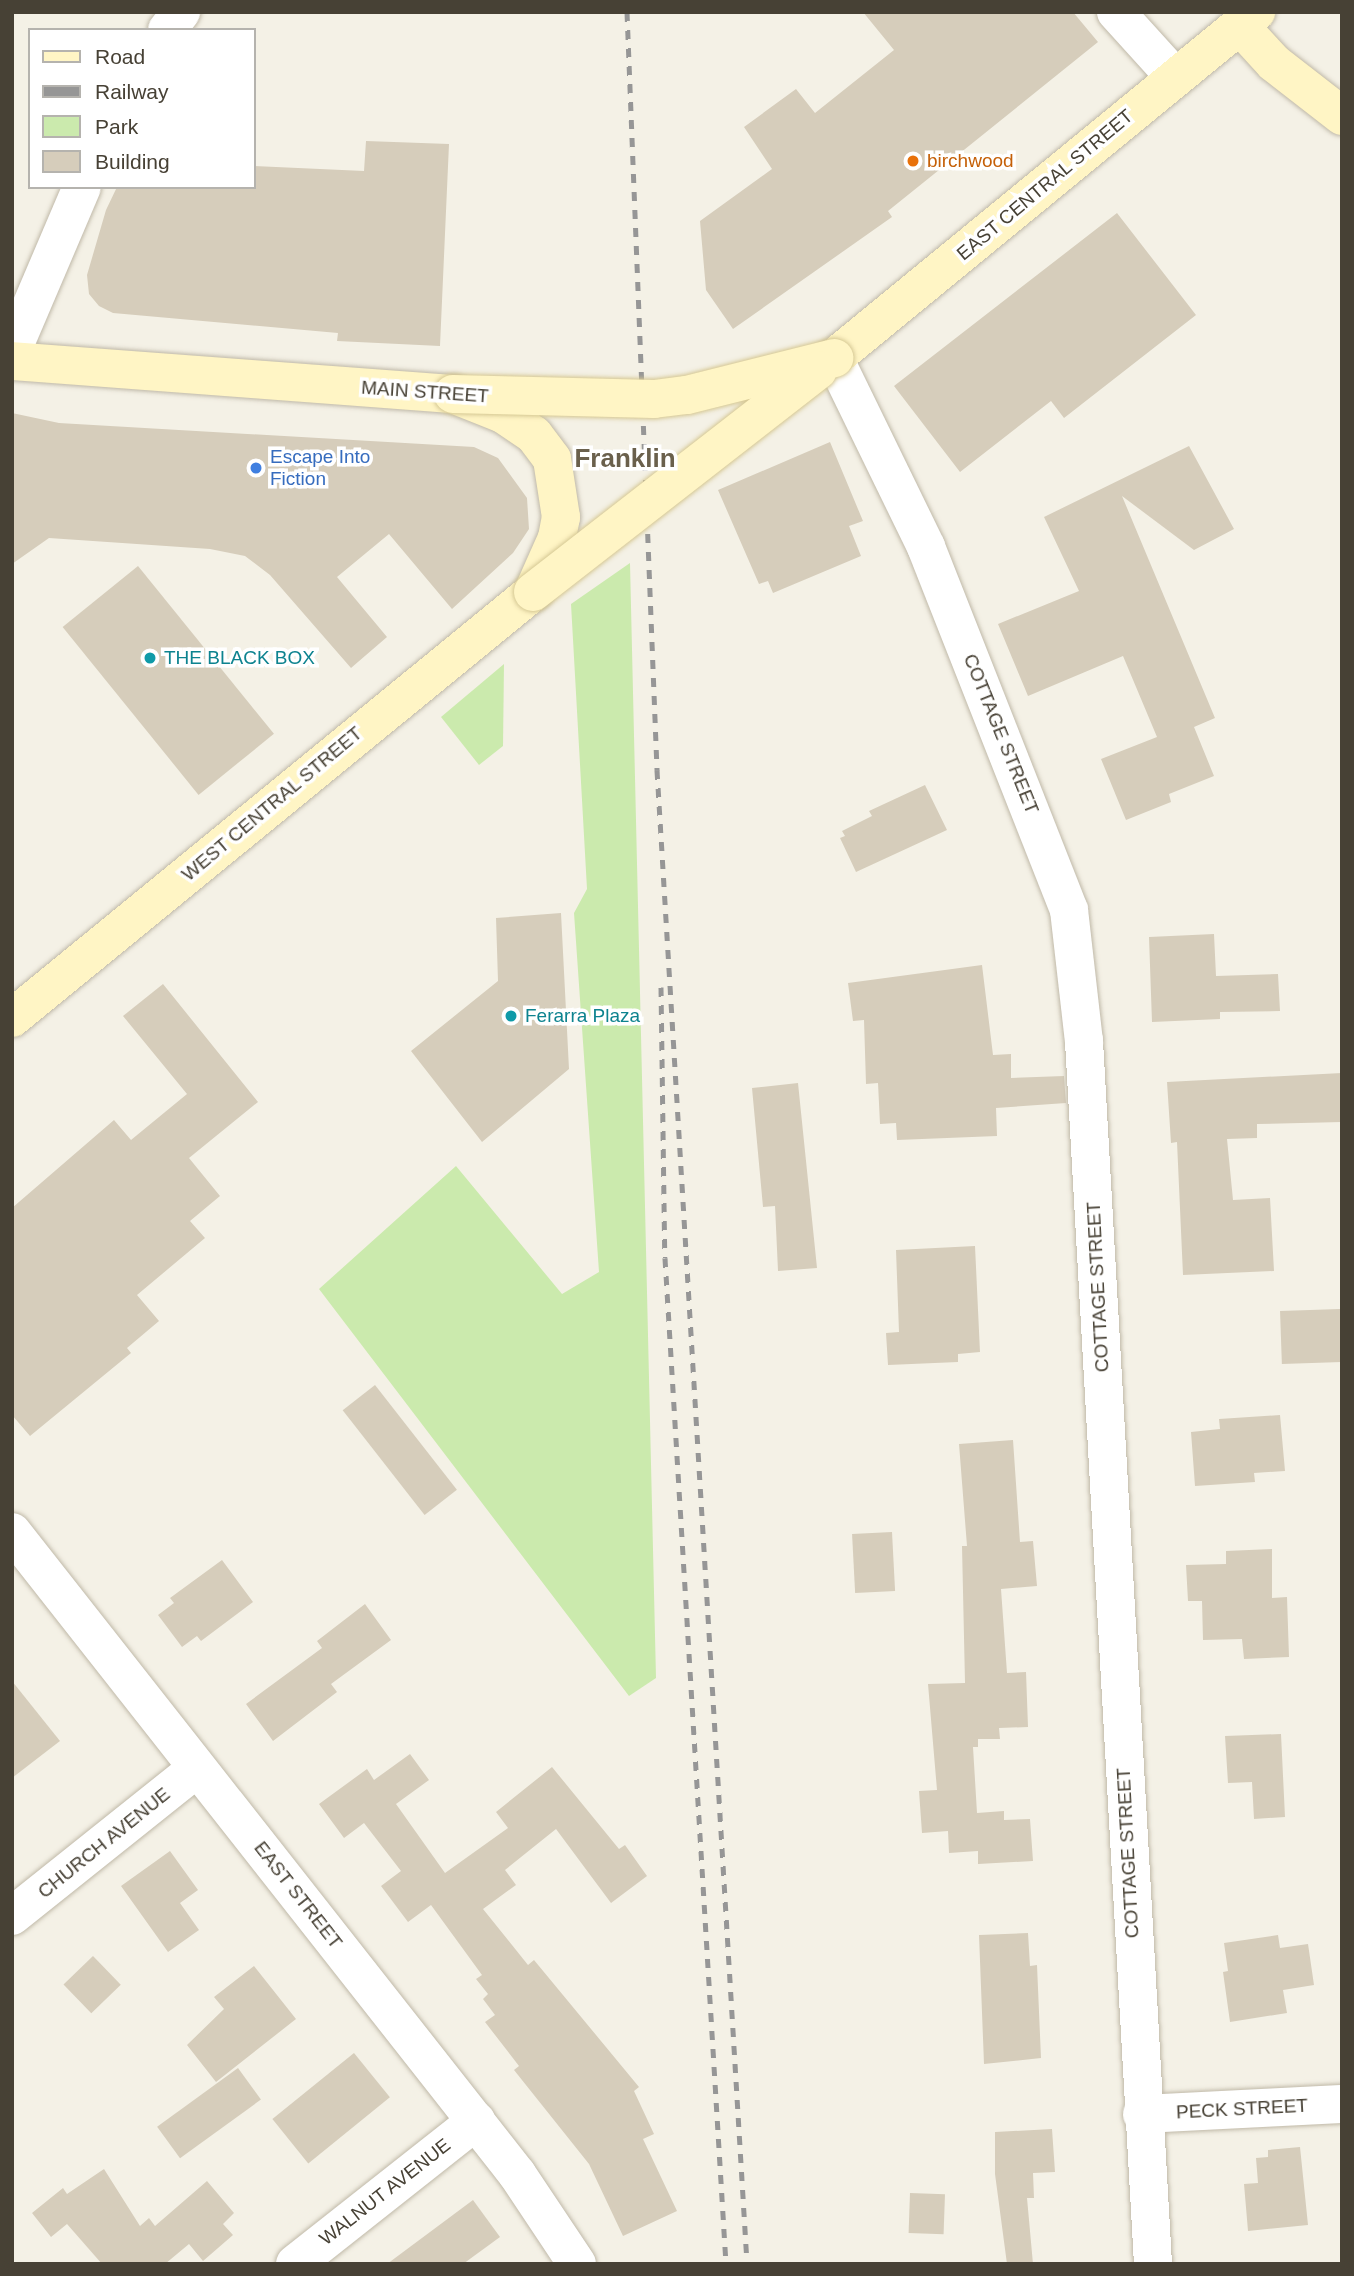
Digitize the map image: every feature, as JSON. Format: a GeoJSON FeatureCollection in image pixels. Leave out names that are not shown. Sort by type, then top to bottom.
{"type":"FeatureCollection","features":[{"type":"Feature","properties":{"kind":"main road","name":"EAST CENTRAL STREET"},"geometry":{"type":"LineString","coordinates":[[834,358],[1248,19]]}},
{"type":"Feature","properties":{"kind":"main road"},"geometry":{"type":"LineString","coordinates":[[1248,19],[1274,63],[1342,116]]}},
{"type":"Feature","properties":{"kind":"main road","name":"MAIN STREET"},"geometry":{"type":"LineString","coordinates":[[12,361],[453,394],[654,399],[687,396],[834,358]]}},
{"type":"Feature","properties":{"kind":"main road","name":"WEST CENTRAL STREET"},"geometry":{"type":"LineString","coordinates":[[12,1018],[533,592],[834,358]]}},
{"type":"Feature","properties":{"kind":"main road","name":"WEST CENTRAL STREET"},"geometry":{"type":"LineString","coordinates":[[453,394],[520,424],[552,459],[561,517],[557,538],[533,592]]}},
{"type":"Feature","properties":{"kind":"street"},"geometry":{"type":"LineString","coordinates":[[169,28],[181,12]]}},
{"type":"Feature","properties":{"kind":"street"},"geometry":{"type":"LineString","coordinates":[[1116,12],[1175,77]]}},
{"type":"Feature","properties":{"kind":"street"},"geometry":{"type":"LineString","coordinates":[[12,351],[81,189]]}},
{"type":"Feature","properties":{"kind":"street","name":"COTTAGE STREET"},"geometry":{"type":"LineString","coordinates":[[834,358],[926,547],[1069,911],[1084,1041],[1142,2114],[1153,2264]]}},
{"type":"Feature","properties":{"kind":"street","name":"EAST STREET"},"geometry":{"type":"LineString","coordinates":[[12,1532],[196,1769],[476,2121],[577,2264]]}},
{"type":"Feature","properties":{"kind":"street","name":"CHURCH AVENUE"},"geometry":{"type":"LineString","coordinates":[[12,1916],[196,1769]]}},
{"type":"Feature","properties":{"kind":"street","name":"PECK STREET"},"geometry":{"type":"LineString","coordinates":[[1142,2114],[1342,2104]]}},
{"type":"Feature","properties":{"kind":"street","name":"WALNUT AVENUE"},"geometry":{"type":"LineString","coordinates":[[295,2264],[476,2121]]}},
{"type":"Feature","properties":{"kind":"green space"},"geometry":{"type":"Polygon","coordinates":[[[630,563],[656,1678],[629,1696],[319,1289],[456,1166],[562,1294],[599,1272],[574,913],[587,889],[571,604],[630,563]]]}},
{"type":"Feature","properties":{"kind":"green space"},"geometry":{"type":"Polygon","coordinates":[[[504,664],[503,746],[479,765],[441,717],[504,664]]]}},
{"type":"Feature","properties":{"kind":"building"},"geometry":{"type":"Polygon","coordinates":[[[863,12],[1073,12],[1098,42],[888,211],[892,217],[733,329],[706,290],[700,221],[772,169],[744,127],[796,89],[815,113],[894,50],[863,12]]]}},
{"type":"Feature","properties":{"kind":"building"},"geometry":{"type":"Polygon","coordinates":[[[366,141],[449,144],[440,346],[337,341],[338,333],[113,313],[99,306],[89,294],[87,275],[106,210],[116,189],[256,189],[256,166],[364,171],[366,141]]]}},
{"type":"Feature","properties":{"kind":"building"},"geometry":{"type":"Polygon","coordinates":[[[1117,213],[1196,315],[1064,418],[1051,401],[960,472],[894,386],[1117,213]]]}},
{"type":"Feature","properties":{"kind":"building"},"geometry":{"type":"Polygon","coordinates":[[[12,413],[59,423],[474,447],[498,458],[527,498],[529,529],[513,553],[452,609],[389,534],[337,577],[387,637],[351,668],[270,575],[245,556],[210,549],[49,538],[12,564],[12,413]]]}},
{"type":"Feature","properties":{"kind":"building"},"geometry":{"type":"Polygon","coordinates":[[[830,442],[863,521],[849,526],[861,556],[773,593],[768,581],[759,584],[718,490],[830,442]]]}},
{"type":"Feature","properties":{"kind":"building"},"geometry":{"type":"Polygon","coordinates":[[[1189,446],[1234,529],[1194,550],[1122,496],[1215,718],[1194,727],[1214,776],[1169,794],[1171,802],[1126,820],[1101,759],[1157,737],[1123,656],[1028,696],[998,624],[1079,591],[1044,517],[1189,446]]]}},
{"type":"Feature","properties":{"kind":"building","name":"THE BLACK BOX"},"geometry":{"type":"Polygon","coordinates":[[[138,566],[274,734],[199,795],[63,627],[138,566]]]}},
{"type":"Feature","properties":{"kind":"building"},"geometry":{"type":"Polygon","coordinates":[[[925,785],[947,830],[856,872],[840,838],[845,836],[842,831],[872,816],[869,811],[925,785]]]}},
{"type":"Feature","properties":{"kind":"building","name":"Ferarra Plaza"},"geometry":{"type":"Polygon","coordinates":[[[561,913],[569,1069],[482,1142],[411,1051],[498,981],[496,918],[561,913]]]}},
{"type":"Feature","properties":{"kind":"building"},"geometry":{"type":"Polygon","coordinates":[[[1214,934],[1216,976],[1278,974],[1280,1011],[1220,1012],[1220,1019],[1152,1022],[1149,937],[1214,934]]]}},
{"type":"Feature","properties":{"kind":"building"},"geometry":{"type":"Polygon","coordinates":[[[982,965],[993,1055],[1011,1054],[1011,1078],[1064,1076],[1066,1103],[996,1108],[997,1136],[897,1140],[896,1123],[880,1124],[878,1083],[866,1084],[864,1020],[853,1021],[848,983],[982,965]]]}},
{"type":"Feature","properties":{"kind":"building"},"geometry":{"type":"Polygon","coordinates":[[[163,984],[258,1102],[189,1158],[220,1196],[190,1221],[205,1238],[137,1295],[159,1321],[127,1348],[131,1353],[30,1436],[12,1415],[12,1208],[114,1120],[131,1140],[187,1094],[123,1016],[163,984]]]}},
{"type":"Feature","properties":{"kind":"building"},"geometry":{"type":"Polygon","coordinates":[[[1342,1073],[1342,1122],[1257,1124],[1257,1138],[1227,1139],[1233,1200],[1270,1198],[1274,1271],[1183,1275],[1177,1142],[1171,1143],[1167,1082],[1342,1073]]]}},
{"type":"Feature","properties":{"kind":"building"},"geometry":{"type":"Polygon","coordinates":[[[798,1083],[817,1268],[778,1271],[775,1206],[763,1207],[752,1088],[798,1083]]]}},
{"type":"Feature","properties":{"kind":"building"},"geometry":{"type":"Polygon","coordinates":[[[975,1246],[980,1352],[958,1354],[958,1362],[888,1365],[886,1333],[899,1332],[896,1250],[975,1246]]]}},
{"type":"Feature","properties":{"kind":"building"},"geometry":{"type":"Polygon","coordinates":[[[1340,1309],[1342,1362],[1282,1364],[1280,1311],[1340,1309]]]}},
{"type":"Feature","properties":{"kind":"building"},"geometry":{"type":"Polygon","coordinates":[[[375,1385],[457,1490],[425,1515],[343,1410],[375,1385]]]}},
{"type":"Feature","properties":{"kind":"building"},"geometry":{"type":"Polygon","coordinates":[[[1280,1415],[1285,1471],[1254,1473],[1255,1482],[1195,1486],[1191,1432],[1220,1429],[1219,1419],[1280,1415]]]}},
{"type":"Feature","properties":{"kind":"building"},"geometry":{"type":"Polygon","coordinates":[[[1013,1440],[1020,1542],[1033,1541],[1037,1586],[1001,1589],[1007,1673],[1026,1672],[1028,1727],[999,1728],[1000,1739],[978,1739],[978,1747],[973,1747],[977,1813],[1004,1811],[1004,1820],[1030,1819],[1033,1861],[978,1864],[978,1851],[949,1853],[948,1831],[922,1833],[919,1791],[937,1790],[928,1684],[965,1683],[962,1546],[967,1546],[959,1444],[1013,1440]]]}},
{"type":"Feature","properties":{"kind":"building"},"geometry":{"type":"Polygon","coordinates":[[[892,1532],[895,1591],[855,1593],[852,1534],[892,1532]]]}},
{"type":"Feature","properties":{"kind":"building"},"geometry":{"type":"Polygon","coordinates":[[[1272,1549],[1272,1598],[1287,1597],[1289,1657],[1244,1659],[1242,1639],[1203,1640],[1202,1601],[1188,1601],[1186,1565],[1226,1564],[1226,1551],[1272,1549]]]}},
{"type":"Feature","properties":{"kind":"building"},"geometry":{"type":"Polygon","coordinates":[[[222,1560],[253,1602],[201,1641],[197,1636],[182,1647],[158,1615],[174,1603],[170,1598],[222,1560]]]}},
{"type":"Feature","properties":{"kind":"building"},"geometry":{"type":"Polygon","coordinates":[[[365,1604],[391,1640],[331,1684],[337,1692],[273,1741],[246,1704],[322,1648],[317,1641],[365,1604]]]}},
{"type":"Feature","properties":{"kind":"building"},"geometry":{"type":"Polygon","coordinates":[[[12,1681],[60,1741],[12,1778],[12,1681]]]}},
{"type":"Feature","properties":{"kind":"building"},"geometry":{"type":"Polygon","coordinates":[[[1281,1734],[1285,1817],[1254,1819],[1252,1782],[1228,1783],[1225,1736],[1281,1734]]]}},
{"type":"Feature","properties":{"kind":"building"},"geometry":{"type":"Polygon","coordinates":[[[410,1754],[429,1780],[396,1804],[445,1873],[508,1828],[496,1812],[552,1767],[619,1849],[625,1845],[647,1876],[611,1903],[556,1829],[505,1870],[516,1885],[483,1909],[528,1965],[534,1960],[639,2087],[634,2091],[654,2134],[643,2139],[677,2211],[623,2236],[589,2164],[514,2070],[519,2066],[485,2022],[495,2015],[483,1999],[488,1994],[476,1979],[482,1975],[431,1905],[408,1922],[381,1886],[401,1871],[364,1823],[344,1838],[319,1804],[367,1769],[374,1780],[410,1754]]]}},
{"type":"Feature","properties":{"kind":"building"},"geometry":{"type":"Polygon","coordinates":[[[170,1851],[198,1890],[180,1903],[199,1930],[168,1952],[121,1886],[170,1851]]]}},
{"type":"Feature","properties":{"kind":"building"},"geometry":{"type":"Polygon","coordinates":[[[1028,1933],[1030,1966],[1037,1965],[1041,2058],[984,2064],[979,1935],[1028,1933]]]}},
{"type":"Feature","properties":{"kind":"building"},"geometry":{"type":"Polygon","coordinates":[[[1278,1935],[1280,1948],[1308,1944],[1314,1985],[1283,1990],[1287,2013],[1230,2022],[1223,1972],[1228,1971],[1224,1943],[1278,1935]]]}},
{"type":"Feature","properties":{"kind":"building"},"geometry":{"type":"Polygon","coordinates":[[[93,1956],[121,1985],[91,2013],[64,1984],[93,1956]]]}},
{"type":"Feature","properties":{"kind":"building"},"geometry":{"type":"Polygon","coordinates":[[[254,1966],[296,2019],[216,2082],[187,2045],[224,2009],[214,1997],[254,1966]]]}},
{"type":"Feature","properties":{"kind":"building"},"geometry":{"type":"Polygon","coordinates":[[[354,2053],[390,2097],[308,2163],[272,2119],[354,2053]]]}},
{"type":"Feature","properties":{"kind":"building"},"geometry":{"type":"Polygon","coordinates":[[[238,2068],[261,2100],[180,2158],[157,2127],[238,2068]]]}},
{"type":"Feature","properties":{"kind":"building"},"geometry":{"type":"Polygon","coordinates":[[[1052,2129],[1055,2172],[1033,2173],[1034,2198],[1027,2198],[1033,2264],[1007,2264],[995,2174],[995,2132],[1052,2129]]]}},
{"type":"Feature","properties":{"kind":"building"},"geometry":{"type":"Polygon","coordinates":[[[1300,2147],[1308,2225],[1248,2231],[1244,2184],[1258,2183],[1256,2158],[1268,2157],[1268,2150],[1300,2147]]]}},
{"type":"Feature","properties":{"kind":"building"},"geometry":{"type":"Polygon","coordinates":[[[104,2169],[140,2226],[149,2218],[155,2226],[207,2181],[234,2213],[223,2224],[233,2235],[203,2261],[189,2244],[165,2264],[102,2264],[67,2224],[51,2237],[32,2213],[63,2188],[67,2194],[104,2169]]]}},
{"type":"Feature","properties":{"kind":"building"},"geometry":{"type":"Polygon","coordinates":[[[910,2193],[945,2194],[944,2234],[909,2233],[910,2193]]]}},
{"type":"Feature","properties":{"kind":"building"},"geometry":{"type":"Polygon","coordinates":[[[473,2200],[500,2237],[463,2264],[387,2264],[473,2200]]]}},
{"type":"Feature","properties":{"kind":"railway"},"geometry":{"type":"LineString","coordinates":[[627,12],[657,770],[747,2264]]}},
{"type":"Feature","properties":{"kind":"railway"},"geometry":{"type":"LineString","coordinates":[[661,987],[665,1258],[726,2264]]}},
{"type":"Feature","properties":{"kind":"place","name":"birchwood"},"geometry":{"type":"Point","coordinates":[913,161]}},
{"type":"Feature","properties":{"kind":"place","name":"Escape Into Fiction"},"geometry":{"type":"Point","coordinates":[256,468]}},
{"type":"Feature","properties":{"kind":"place","name":"THE BLACK BOX"},"geometry":{"type":"Point","coordinates":[150,658]}},
{"type":"Feature","properties":{"kind":"place","name":"Ferarra Plaza"},"geometry":{"type":"Point","coordinates":[511,1016]}},
{"type":"Feature","properties":{"kind":"district","name":"Franklin"},"geometry":{"type":"Point","coordinates":[625,459]}}]}
